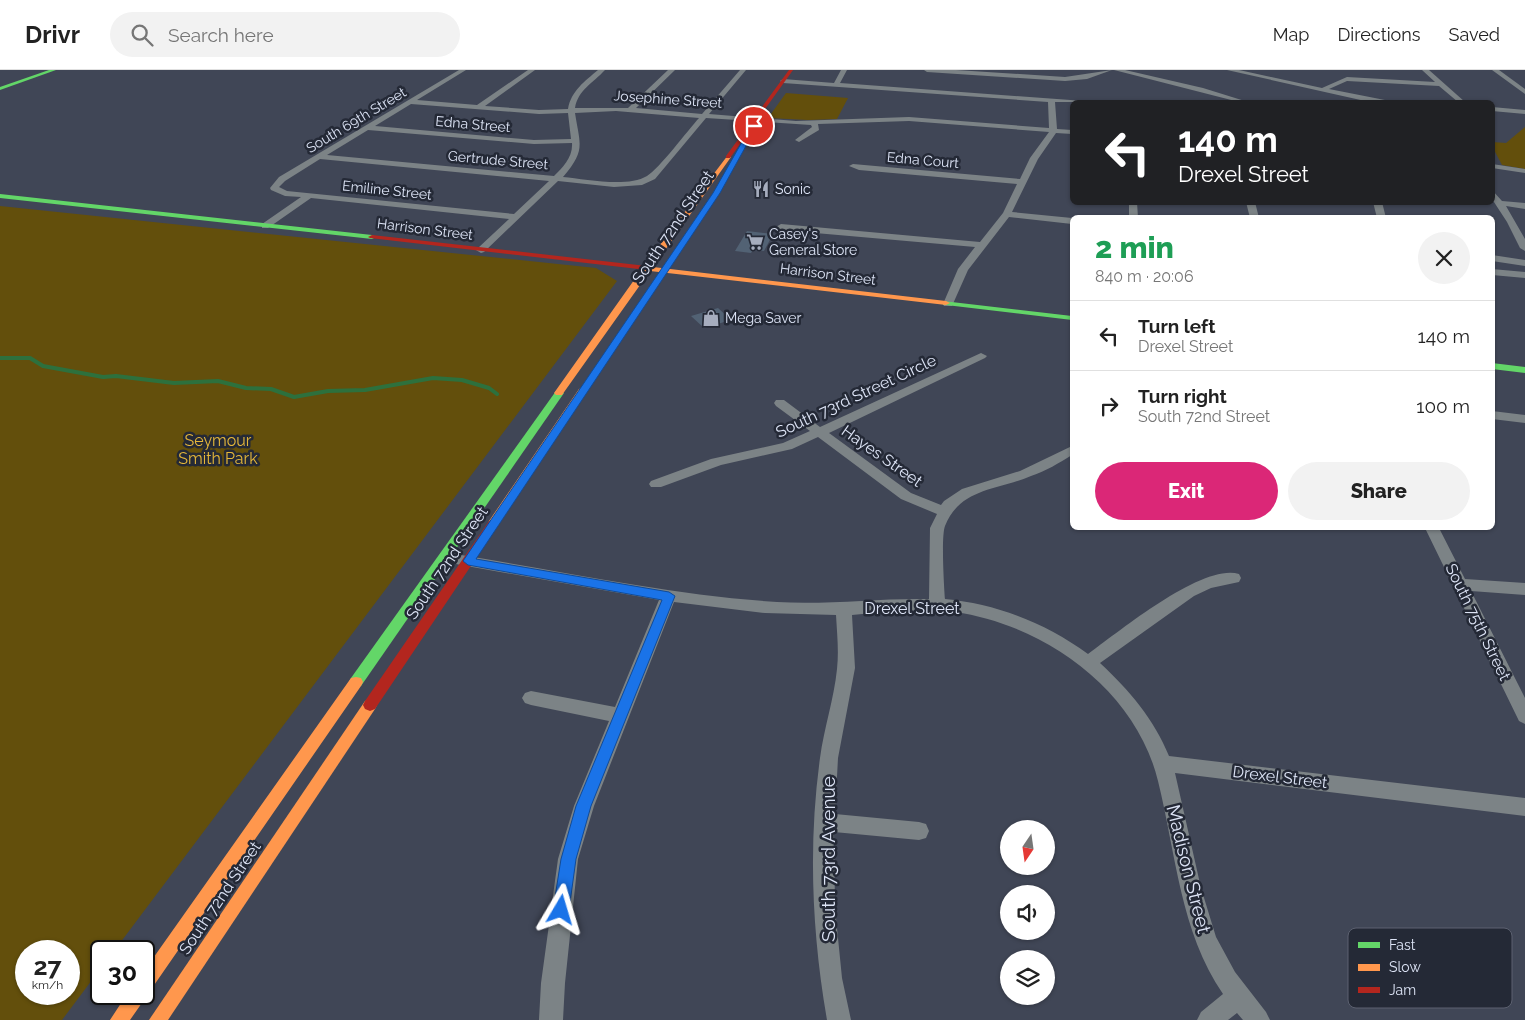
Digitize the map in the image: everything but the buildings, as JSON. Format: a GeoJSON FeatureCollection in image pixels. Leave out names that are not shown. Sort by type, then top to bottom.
{"type":"FeatureCollection","features":[{"type":"Feature","properties":{"kind":"main road"},"geometry":{"type":"LineString","coordinates":[[0,89],[54,70]]}},
{"type":"Feature","properties":{"kind":"main road","name":"South 72nd Street"},"geometry":{"type":"LineString","coordinates":[[155,970],[649,265],[791,70]]}},
{"type":"Feature","properties":{"kind":"main road","name":"South 72nd Street"},"geometry":{"type":"LineString","coordinates":[[706,208],[750,134],[756,120]]}},
{"type":"Feature","properties":{"kind":"main road","name":"Harrison Street"},"geometry":{"type":"LineString","coordinates":[[0,196],[265,226],[649,265],[949,300],[1070,318]]}},
{"type":"Feature","properties":{"kind":"main road","name":"Harrison Street"},"geometry":{"type":"LineString","coordinates":[[949,300],[1070,310]]}},
{"type":"Feature","properties":{"kind":"main road"},"geometry":{"type":"LineString","coordinates":[[1495,357],[1525,361]]}},
{"type":"Feature","properties":{"kind":"main road"},"geometry":{"type":"LineString","coordinates":[[1495,366],[1525,370]]}},
{"type":"Feature","properties":{"kind":"main road","name":"South 72nd Street"},"geometry":{"type":"LineString","coordinates":[[158,1020],[589,381]]}},
{"type":"Feature","properties":{"kind":"main road"},"geometry":{"type":"LineString","coordinates":[[120,1020],[130,1005]]}},
{"type":"Feature","properties":{"kind":"street","name":"South 69th Street"},"geometry":{"type":"LineString","coordinates":[[287,176],[463,70]]}},
{"type":"Feature","properties":{"kind":"street"},"geometry":{"type":"LineString","coordinates":[[479,107],[532,70]]}},
{"type":"Feature","properties":{"kind":"street"},"geometry":{"type":"LineString","coordinates":[[485,247],[556,179],[572,161],[576,151],[571,111],[573,99],[576,93],[602,70]]}},
{"type":"Feature","properties":{"kind":"street"},"geometry":{"type":"LineString","coordinates":[[630,110],[672,70]]}},
{"type":"Feature","properties":{"kind":"street","name":"Gertrude Street"},"geometry":{"type":"LineString","coordinates":[[319,157],[620,185],[634,184],[650,178],[743,70]]}},
{"type":"Feature","properties":{"kind":"street"},"geometry":{"type":"LineString","coordinates":[[836,85],[844,70]]}},
{"type":"Feature","properties":{"kind":"street"},"geometry":{"type":"LineString","coordinates":[[928,70],[1065,79],[1087,77],[1110,70]]}},
{"type":"Feature","properties":{"kind":"street"},"geometry":{"type":"LineString","coordinates":[[1117,70],[1201,89],[1238,100]]}},
{"type":"Feature","properties":{"kind":"street"},"geometry":{"type":"LineString","coordinates":[[1425,70],[1460,100]]}},
{"type":"Feature","properties":{"kind":"street"},"geometry":{"type":"LineString","coordinates":[[1495,70],[1525,92]]}},
{"type":"Feature","properties":{"kind":"street"},"geometry":{"type":"LineString","coordinates":[[1236,71],[1322,90],[1380,100]]}},
{"type":"Feature","properties":{"kind":"street"},"geometry":{"type":"LineString","coordinates":[[1322,90],[1347,79],[1441,84]]}},
{"type":"Feature","properties":{"kind":"street"},"geometry":{"type":"LineString","coordinates":[[783,81],[1070,101]]}},
{"type":"Feature","properties":{"kind":"street"},"geometry":{"type":"LineString","coordinates":[[949,300],[963,269],[1007,214],[1034,158],[1048,142],[1053,131],[1051,100]]}},
{"type":"Feature","properties":{"kind":"street","name":"Josephine Street"},"geometry":{"type":"LineString","coordinates":[[410,102],[539,112],[630,110],[814,123],[909,119],[1070,132]]}},
{"type":"Feature","properties":{"kind":"street"},"geometry":{"type":"LineString","coordinates":[[1495,109],[1525,112]]}},
{"type":"Feature","properties":{"kind":"street"},"geometry":{"type":"LineString","coordinates":[[799,140],[816,128],[814,123]]}},
{"type":"Feature","properties":{"kind":"street","name":"Edna Street"},"geometry":{"type":"LineString","coordinates":[[368,128],[534,142],[576,141]]}},
{"type":"Feature","properties":{"kind":"street","name":"Edna Court"},"geometry":{"type":"LineString","coordinates":[[853,166],[1022,182]]}},
{"type":"Feature","properties":{"kind":"street"},"geometry":{"type":"LineString","coordinates":[[1495,166],[1525,171]]}},
{"type":"Feature","properties":{"kind":"street","name":"Emiline Street"},"geometry":{"type":"LineString","coordinates":[[287,176],[275,185],[274,189],[285,193],[310,196],[517,217]]}},
{"type":"Feature","properties":{"kind":"street"},"geometry":{"type":"LineString","coordinates":[[265,226],[310,196]]}},
{"type":"Feature","properties":{"kind":"street"},"geometry":{"type":"LineString","coordinates":[[1495,196],[1512,222],[1525,248]]}},
{"type":"Feature","properties":{"kind":"street"},"geometry":{"type":"LineString","coordinates":[[1500,203],[1525,206]]}},
{"type":"Feature","properties":{"kind":"street"},"geometry":{"type":"LineString","coordinates":[[1007,214],[1070,221]]}},
{"type":"Feature","properties":{"kind":"street"},"geometry":{"type":"LineString","coordinates":[[782,227],[983,245]]}},
{"type":"Feature","properties":{"kind":"street"},"geometry":{"type":"LineString","coordinates":[[1495,258],[1525,263]]}},
{"type":"Feature","properties":{"kind":"street"},"geometry":{"type":"LineString","coordinates":[[1495,272],[1525,275]]}},
{"type":"Feature","properties":{"kind":"street","name":"South 73rd Street Circle"},"geometry":{"type":"LineString","coordinates":[[656,484],[688,470],[782,449],[981,356]]}},
{"type":"Feature","properties":{"kind":"street","name":"Hayes Street"},"geometry":{"type":"LineString","coordinates":[[780,403],[906,496],[944,512]]}},
{"type":"Feature","properties":{"kind":"street"},"geometry":{"type":"LineString","coordinates":[[1495,415],[1525,419]]}},
{"type":"Feature","properties":{"kind":"street"},"geometry":{"type":"LineString","coordinates":[[937,606],[937,528],[949,504],[967,492],[1025,474],[1070,451]]}},
{"type":"Feature","properties":{"kind":"street","name":"South 75th Street"},"geometry":{"type":"LineString","coordinates":[[1433,530],[1525,716]]}},
{"type":"Feature","properties":{"kind":"street","name":"Drexel Street"},"geometry":{"type":"LineString","coordinates":[[445,557],[669,596],[755,606],[844,609],[937,606],[980,611],[1017,621],[1064,645],[1088,662],[1107,678],[1133,707],[1154,741],[1162,763],[1525,807]]}},
{"type":"Feature","properties":{"kind":"street"},"geometry":{"type":"LineString","coordinates":[[1088,662],[1188,592],[1208,583],[1233,578]]}},
{"type":"Feature","properties":{"kind":"street"},"geometry":{"type":"LineString","coordinates":[[1460,584],[1525,589]]}},
{"type":"Feature","properties":{"kind":"street"},"geometry":{"type":"LineString","coordinates":[[551,1020],[561,910],[568,859],[584,806],[669,596]]}},
{"type":"Feature","properties":{"kind":"street","name":"South 73rd Avenue"},"geometry":{"type":"LineString","coordinates":[[839,1020],[831,978],[824,908],[824,798],[829,758],[846,668],[844,609]]}},
{"type":"Feature","properties":{"kind":"street"},"geometry":{"type":"LineString","coordinates":[[531,698],[620,716]]}},
{"type":"Feature","properties":{"kind":"street","name":"Madison Street"},"geometry":{"type":"LineString","coordinates":[[1162,763],[1200,922],[1223,975],[1258,1020]]}},
{"type":"Feature","properties":{"kind":"street"},"geometry":{"type":"LineString","coordinates":[[824,822],[919,832]]}},
{"type":"Feature","properties":{"kind":"street"},"geometry":{"type":"LineString","coordinates":[[1209,1020],[1239,996]]}},
{"type":"Feature","properties":{"kind":"green space"},"geometry":{"type":"Polygon","coordinates":[[[786,93],[848,98],[837,119],[768,118],[786,93]]]}},
{"type":"Feature","properties":{"kind":"green space"},"geometry":{"type":"Polygon","coordinates":[[[1525,127],[1525,169],[1502,165],[1495,152],[1495,142],[1506,143],[1525,127]]]}},
{"type":"Feature","properties":{"kind":"green space","name":"Seymour Smith Park"},"geometry":{"type":"Polygon","coordinates":[[[0,206],[596,268],[617,281],[122,940],[90,940],[90,983],[80,996],[80,940],[15,940],[15,1005],[73,1005],[62,1020],[0,1020],[0,206]]]}},
{"type":"Feature","properties":{"kind":"waterway"},"geometry":{"type":"LineString","coordinates":[[0,358],[30,358],[43,366],[103,377],[116,376],[174,383],[218,381],[246,388],[271,389],[294,397],[328,391],[365,390],[433,378],[462,380],[489,388],[497,394]]}},
{"type":"Feature","properties":{"kind":"traffic: fast"},"geometry":{"type":"LineString","coordinates":[[0,89],[54,70]]}},
{"type":"Feature","properties":{"kind":"traffic: fast"},"geometry":{"type":"LineString","coordinates":[[0,196],[372,237]]}},
{"type":"Feature","properties":{"kind":"traffic: fast"},"geometry":{"type":"LineString","coordinates":[[946,303],[1070,318]]}},
{"type":"Feature","properties":{"kind":"traffic: fast"},"geometry":{"type":"LineString","coordinates":[[1495,366],[1525,370]]}},
{"type":"Feature","properties":{"kind":"traffic: fast"},"geometry":{"type":"LineString","coordinates":[[356,682],[559,393]]}},
{"type":"Feature","properties":{"kind":"traffic: slow"},"geometry":{"type":"LineString","coordinates":[[559,393],[728,157]]}},
{"type":"Feature","properties":{"kind":"traffic: slow"},"geometry":{"type":"LineString","coordinates":[[647,268],[946,303]]}},
{"type":"Feature","properties":{"kind":"traffic: slow"},"geometry":{"type":"LineString","coordinates":[[493,524],[582,391]]}},
{"type":"Feature","properties":{"kind":"traffic: slow"},"geometry":{"type":"LineString","coordinates":[[155,969],[356,682]]}},
{"type":"Feature","properties":{"kind":"traffic: slow"},"geometry":{"type":"LineString","coordinates":[[158,1020],[370,705]]}},
{"type":"Feature","properties":{"kind":"traffic: slow"},"geometry":{"type":"LineString","coordinates":[[119,1020],[130,1005]]}},
{"type":"Feature","properties":{"kind":"traffic: jam"},"geometry":{"type":"LineString","coordinates":[[728,157],[791,70]]}},
{"type":"Feature","properties":{"kind":"traffic: jam"},"geometry":{"type":"LineString","coordinates":[[372,237],[647,268]]}},
{"type":"Feature","properties":{"kind":"traffic: jam"},"geometry":{"type":"LineString","coordinates":[[370,705],[493,524]]}},
{"type":"Feature","properties":{"kind":"place","name":"Sonic"},"geometry":{"type":"Point","coordinates":[761,189]}},
{"type":"Feature","properties":{"kind":"place","name":"Casey's General Store"},"geometry":{"type":"Point","coordinates":[755,242]}},
{"type":"Feature","properties":{"kind":"place","name":"Mega Saver"},"geometry":{"type":"Point","coordinates":[711,318]}},
{"type":"Feature","properties":{"kind":"route"},"geometry":{"type":"LineString","coordinates":[[561,910],[568,859],[584,806],[669,596],[468,561],[636,310],[717,193],[754,126]]}}]}
